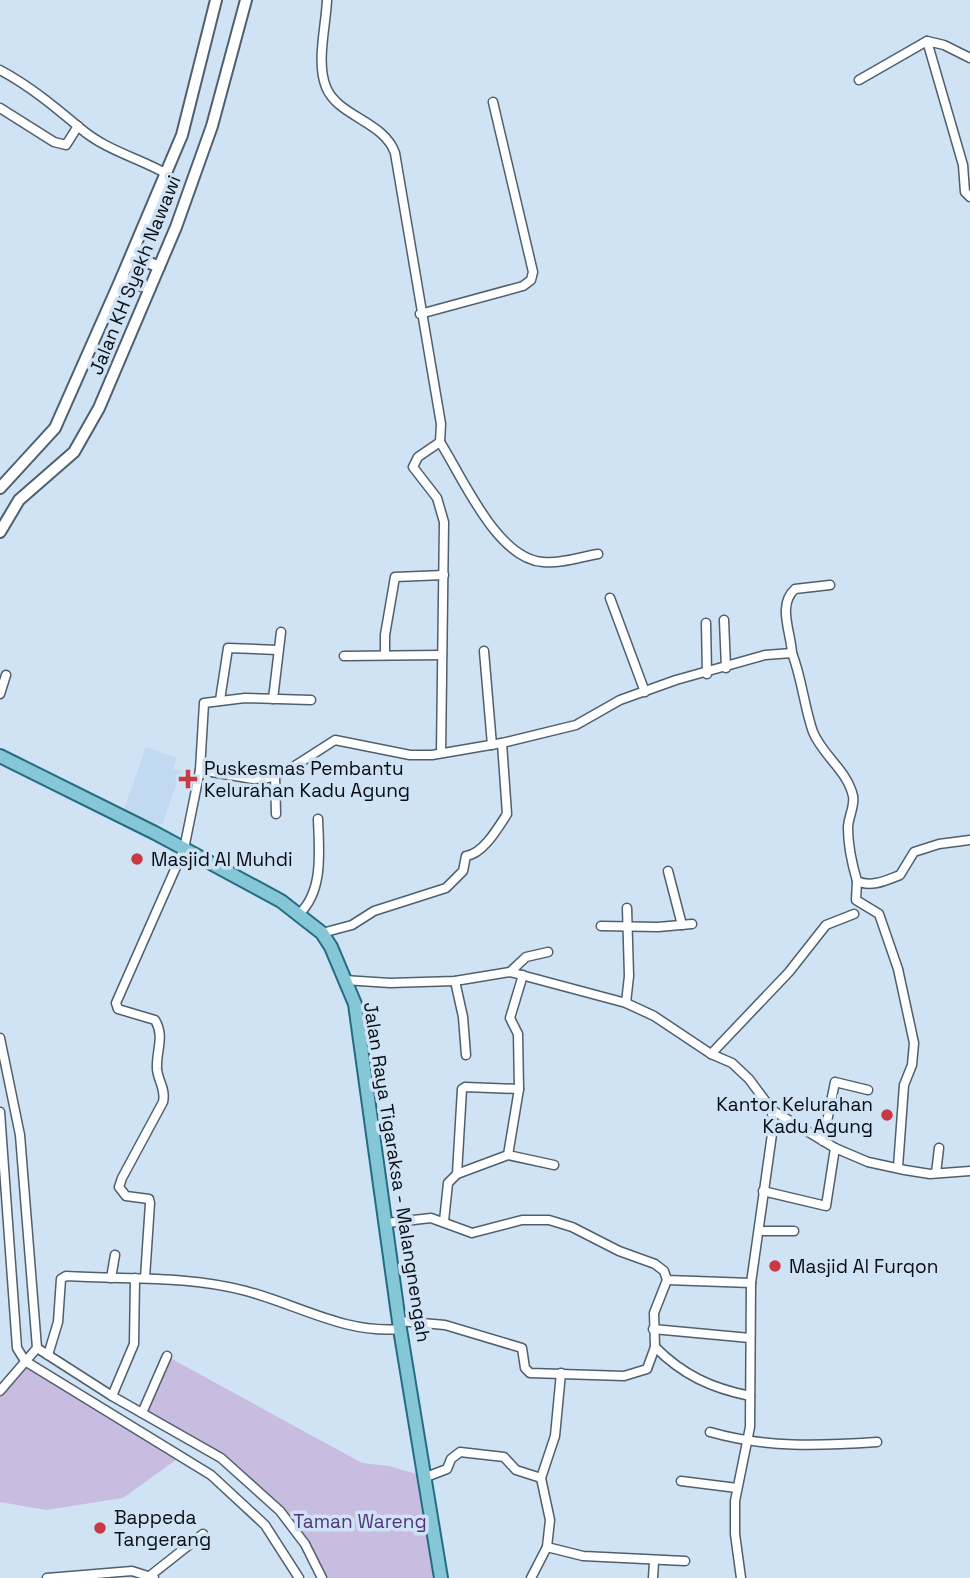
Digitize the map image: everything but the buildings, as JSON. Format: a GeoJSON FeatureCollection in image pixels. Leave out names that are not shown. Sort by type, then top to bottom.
{"type":"FeatureCollection","features":[{"type":"Feature","properties":{"kind":"main road","name":"Jalan KH Syekh Nawawi"},"geometry":{"type":"LineString","coordinates":[[0,488],[55,428],[132,255],[182,135],[216,0]]}},
{"type":"Feature","properties":{"kind":"main road","name":"Jalan KH Syekh Nawawi"},"geometry":{"type":"LineString","coordinates":[[0,532],[19,500],[63,464],[82,439],[99,408],[159,267],[212,126],[246,0]]}},
{"type":"Feature","properties":{"kind":"main road"},"geometry":{"type":"LineString","coordinates":[[132,255],[159,267]]}},
{"type":"Feature","properties":{"kind":"main road"},"geometry":{"type":"LineString","coordinates":[[121,279],[150,288]]}},
{"type":"Feature","properties":{"kind":"main road","name":"Jalan Raya Tigaraksa - Malangnengah"},"geometry":{"type":"LineString","coordinates":[[0,756],[184,849],[299,914],[321,933],[342,969],[355,1004],[400,1325],[441,1578]]}},
{"type":"Feature","properties":{"kind":"street"},"geometry":{"type":"LineString","coordinates":[[327,0],[322,69],[325,86],[339,102],[391,141],[400,176],[420,314],[441,424],[440,442],[488,521],[514,553],[544,563],[598,554]]}},
{"type":"Feature","properties":{"kind":"street"},"geometry":{"type":"LineString","coordinates":[[859,80],[927,41],[944,45],[970,58]]}},
{"type":"Feature","properties":{"kind":"street"},"geometry":{"type":"LineString","coordinates":[[927,41],[960,156],[965,192],[970,197]]}},
{"type":"Feature","properties":{"kind":"street"},"geometry":{"type":"LineString","coordinates":[[0,69],[61,110],[78,126],[135,161],[149,164],[167,174]]}},
{"type":"Feature","properties":{"kind":"street"},"geometry":{"type":"LineString","coordinates":[[420,314],[523,286],[531,281],[533,272],[493,102]]}},
{"type":"Feature","properties":{"kind":"street"},"geometry":{"type":"LineString","coordinates":[[0,108],[54,142],[66,145],[78,126]]}},
{"type":"Feature","properties":{"kind":"street"},"geometry":{"type":"LineString","coordinates":[[440,442],[418,457],[413,467],[442,509],[444,575],[441,753]]}},
{"type":"Feature","properties":{"kind":"street"},"geometry":{"type":"LineString","coordinates":[[385,655],[385,635],[395,577],[444,575]]}},
{"type":"Feature","properties":{"kind":"street"},"geometry":{"type":"LineString","coordinates":[[830,585],[795,589],[786,600],[784,609],[791,632],[792,653],[801,675],[813,730],[821,747],[835,760],[853,797],[848,825],[850,857],[857,881],[856,900],[879,914],[898,969],[912,1023],[913,1061],[904,1085],[898,1167]]}},
{"type":"Feature","properties":{"kind":"street"},"geometry":{"type":"LineString","coordinates":[[610,597],[645,692]]}},
{"type":"Feature","properties":{"kind":"street"},"geometry":{"type":"LineString","coordinates":[[724,620],[726,668]]}},
{"type":"Feature","properties":{"kind":"street"},"geometry":{"type":"LineString","coordinates":[[706,623],[707,674]]}},
{"type":"Feature","properties":{"kind":"street"},"geometry":{"type":"LineString","coordinates":[[273,699],[281,632]]}},
{"type":"Feature","properties":{"kind":"street"},"geometry":{"type":"LineString","coordinates":[[220,700],[228,648],[278,650]]}},
{"type":"Feature","properties":{"kind":"street"},"geometry":{"type":"LineString","coordinates":[[484,651],[492,745]]}},
{"type":"Feature","properties":{"kind":"street"},"geometry":{"type":"LineString","coordinates":[[200,770],[253,779],[275,776],[335,740],[410,755],[492,745],[576,725],[620,700],[676,680],[707,674],[765,655],[792,653]]}},
{"type":"Feature","properties":{"kind":"street"},"geometry":{"type":"LineString","coordinates":[[344,656],[442,655]]}},
{"type":"Feature","properties":{"kind":"street"},"geometry":{"type":"LineString","coordinates":[[0,694],[6,675]]}},
{"type":"Feature","properties":{"kind":"street"},"geometry":{"type":"LineString","coordinates":[[145,1278],[149,1199],[126,1196],[120,1187],[121,1178],[163,1102],[164,1090],[157,1072],[162,1031],[155,1020],[127,1013],[118,1009],[116,1003],[184,849],[200,770],[204,703],[220,700],[311,700]]}},
{"type":"Feature","properties":{"kind":"street"},"geometry":{"type":"LineString","coordinates":[[321,933],[352,925],[374,911],[426,896],[455,882],[463,871],[466,856],[472,855],[490,839],[508,814],[502,743]]}},
{"type":"Feature","properties":{"kind":"street"},"geometry":{"type":"LineString","coordinates":[[275,776],[276,814]]}},
{"type":"Feature","properties":{"kind":"street"},"geometry":{"type":"LineString","coordinates":[[299,914],[309,904],[315,887],[319,856],[318,819]]}},
{"type":"Feature","properties":{"kind":"street"},"geometry":{"type":"LineString","coordinates":[[857,881],[863,884],[879,883],[900,875],[914,852],[939,844],[970,840]]}},
{"type":"Feature","properties":{"kind":"street"},"geometry":{"type":"LineString","coordinates":[[668,871],[681,925]]}},
{"type":"Feature","properties":{"kind":"street"},"geometry":{"type":"LineString","coordinates":[[626,1003],[629,976],[627,908]]}},
{"type":"Feature","properties":{"kind":"street"},"geometry":{"type":"LineString","coordinates":[[710,1054],[789,972],[826,925],[854,914]]}},
{"type":"Feature","properties":{"kind":"street"},"geometry":{"type":"LineString","coordinates":[[601,926],[692,924]]}},
{"type":"Feature","properties":{"kind":"street"},"geometry":{"type":"LineString","coordinates":[[510,972],[526,957],[548,952]]}},
{"type":"Feature","properties":{"kind":"street"},"geometry":{"type":"LineString","coordinates":[[344,980],[390,983],[455,981],[510,972],[626,1003],[654,1016],[710,1054],[732,1063],[750,1079],[772,1110],[835,1148],[868,1162],[936,1173],[970,1171]]}},
{"type":"Feature","properties":{"kind":"street"},"geometry":{"type":"LineString","coordinates":[[508,1155],[519,1089],[517,1034],[510,1018],[523,975]]}},
{"type":"Feature","properties":{"kind":"street"},"geometry":{"type":"LineString","coordinates":[[455,981],[466,1055]]}},
{"type":"Feature","properties":{"kind":"street"},"geometry":{"type":"LineString","coordinates":[[0,1038],[16,1104],[23,1158],[37,1348],[0,1391]]}},
{"type":"Feature","properties":{"kind":"street"},"geometry":{"type":"LineString","coordinates":[[822,1141],[835,1082],[868,1090]]}},
{"type":"Feature","properties":{"kind":"street"},"geometry":{"type":"LineString","coordinates":[[457,1174],[462,1089],[519,1089]]}},
{"type":"Feature","properties":{"kind":"street"},"geometry":{"type":"LineString","coordinates":[[741,1578],[734,1525],[737,1488],[747,1443],[751,1283],[773,1128],[772,1110]]}},
{"type":"Feature","properties":{"kind":"street"},"geometry":{"type":"LineString","coordinates":[[0,1112],[18,1348],[25,1361],[211,1475],[265,1525],[299,1578]]}},
{"type":"Feature","properties":{"kind":"street"},"geometry":{"type":"LineString","coordinates":[[763,1191],[826,1206],[835,1148]]}},
{"type":"Feature","properties":{"kind":"street"},"geometry":{"type":"LineString","coordinates":[[936,1173],[939,1148]]}},
{"type":"Feature","properties":{"kind":"street"},"geometry":{"type":"LineString","coordinates":[[444,1221],[449,1182],[457,1174],[508,1155],[554,1165]]}},
{"type":"Feature","properties":{"kind":"street"},"geometry":{"type":"LineString","coordinates":[[48,1355],[58,1322],[62,1277],[178,1278],[246,1291],[294,1305],[347,1327],[364,1330],[400,1325],[440,1324],[524,1350],[527,1372],[610,1376],[639,1373],[647,1369],[655,1347],[654,1313],[667,1280],[664,1271],[654,1264],[619,1251],[572,1227],[549,1220],[522,1220],[472,1233],[431,1218],[387,1223]]}},
{"type":"Feature","properties":{"kind":"street"},"geometry":{"type":"LineString","coordinates":[[759,1231],[794,1231]]}},
{"type":"Feature","properties":{"kind":"street"},"geometry":{"type":"LineString","coordinates":[[111,1278],[115,1255]]}},
{"type":"Feature","properties":{"kind":"street"},"geometry":{"type":"LineString","coordinates":[[112,1396],[134,1345],[135,1278]]}},
{"type":"Feature","properties":{"kind":"street"},"geometry":{"type":"LineString","coordinates":[[667,1280],[751,1283]]}},
{"type":"Feature","properties":{"kind":"street"},"geometry":{"type":"LineString","coordinates":[[653,1329],[750,1338]]}},
{"type":"Feature","properties":{"kind":"street"},"geometry":{"type":"LineString","coordinates":[[655,1347],[687,1374],[721,1390],[750,1396]]}},
{"type":"Feature","properties":{"kind":"street"},"geometry":{"type":"LineString","coordinates":[[37,1348],[112,1396],[221,1458],[280,1511],[305,1544],[322,1578]]}},
{"type":"Feature","properties":{"kind":"street"},"geometry":{"type":"LineString","coordinates":[[142,1413],[167,1356]]}},
{"type":"Feature","properties":{"kind":"street"},"geometry":{"type":"LineString","coordinates":[[531,1578],[547,1547],[550,1520],[541,1478],[555,1436],[561,1373]]}},
{"type":"Feature","properties":{"kind":"street"},"geometry":{"type":"LineString","coordinates":[[710,1432],[747,1443],[807,1447],[877,1442]]}},
{"type":"Feature","properties":{"kind":"street"},"geometry":{"type":"LineString","coordinates":[[426,1477],[445,1471],[460,1452],[504,1457],[520,1472],[541,1478]]}},
{"type":"Feature","properties":{"kind":"street"},"geometry":{"type":"LineString","coordinates":[[681,1481],[737,1488]]}},
{"type":"Feature","properties":{"kind":"street"},"geometry":{"type":"LineString","coordinates":[[47,1578],[132,1571],[153,1577],[203,1534]]}},
{"type":"Feature","properties":{"kind":"street"},"geometry":{"type":"LineString","coordinates":[[547,1547],[583,1556],[628,1557],[654,1562],[685,1561]]}},
{"type":"Feature","properties":{"kind":"street"},"geometry":{"type":"LineString","coordinates":[[653,1578],[654,1562]]}},
{"type":"Feature","properties":{"kind":"shaded area"},"geometry":{"type":"Polygon","coordinates":[[[146,747],[177,758],[173,769],[181,771],[162,825],[123,812],[146,747]]]}},
{"type":"Feature","properties":{"kind":"green space","name":"Taman Wareng"},"geometry":{"type":"Polygon","coordinates":[[[170,1358],[362,1463],[389,1466],[426,1477],[441,1578],[322,1578],[280,1511],[221,1458],[145,1415],[170,1358]]]}},
{"type":"Feature","properties":{"kind":"green space"},"geometry":{"type":"Polygon","coordinates":[[[25,1361],[180,1457],[123,1498],[46,1510],[0,1502],[0,1391],[25,1361]]]}},
{"type":"Feature","properties":{"kind":"place","name":"Puskesmas Pembantu Kelurahan Kadu Agung"},"geometry":{"type":"Point","coordinates":[188,779]}},
{"type":"Feature","properties":{"kind":"place","name":"Masjid Al Muhdi"},"geometry":{"type":"Point","coordinates":[137,859]}},
{"type":"Feature","properties":{"kind":"place","name":"Kantor Kelurahan Kadu Agung"},"geometry":{"type":"Point","coordinates":[887,1115]}},
{"type":"Feature","properties":{"kind":"place","name":"Masjid Al Furqon"},"geometry":{"type":"Point","coordinates":[775,1266]}},
{"type":"Feature","properties":{"kind":"place","name":"Bappeda Tangerang"},"geometry":{"type":"Point","coordinates":[100,1528]}}]}
